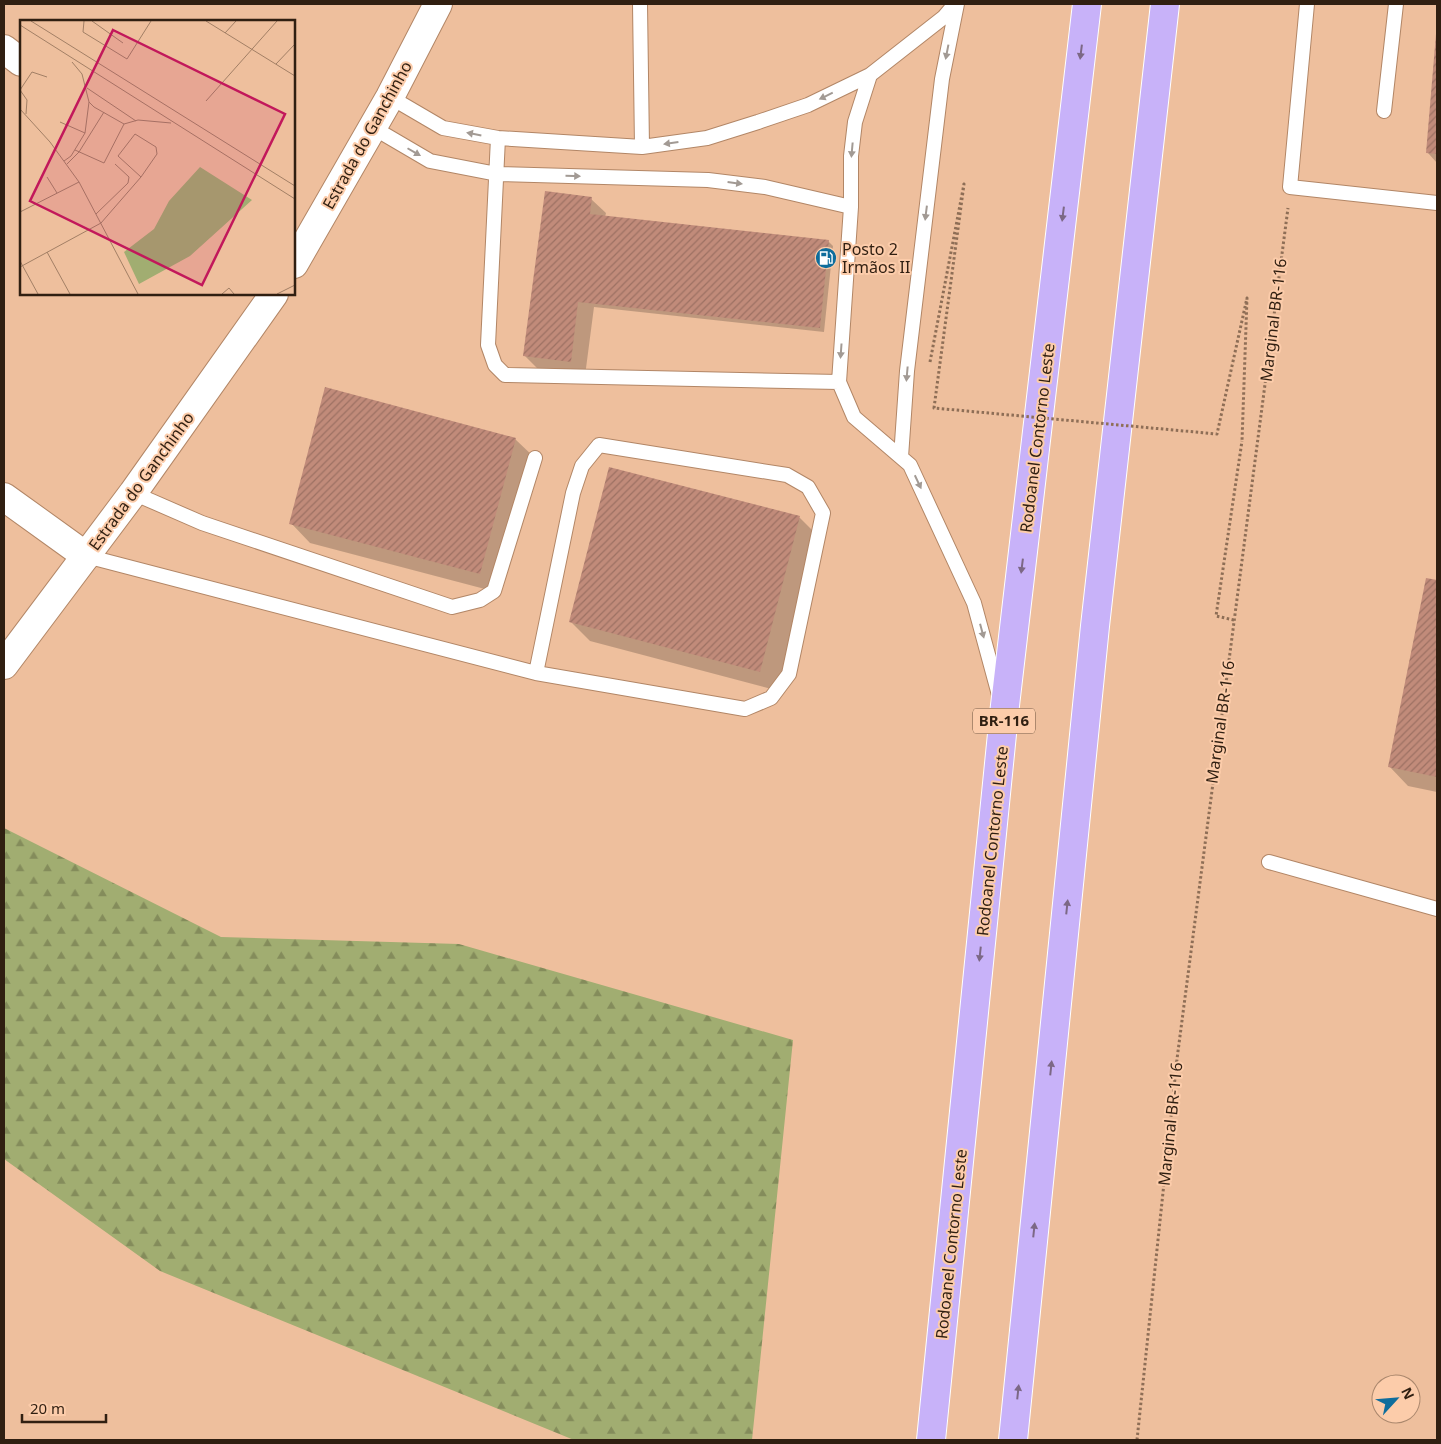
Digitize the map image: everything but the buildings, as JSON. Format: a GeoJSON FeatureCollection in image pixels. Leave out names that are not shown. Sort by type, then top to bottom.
{"type":"FeatureCollection","features":[{"type":"Feature","properties":{"kind":"highway","name":"Rodoanel Contorno Leste"},"geometry":{"type":"LineString","coordinates":[[931,1440],[1004,714],[1087,4]]}},
{"type":"Feature","properties":{"kind":"highway"},"geometry":{"type":"LineString","coordinates":[[1013,1440],[1095,626],[1164,4]]}},
{"type":"Feature","properties":{"kind":"street","name":"Estrada do Ganchinho"},"geometry":{"type":"LineString","coordinates":[[295,262],[390,96],[438,4]]}},
{"type":"Feature","properties":{"kind":"street"},"geometry":{"type":"LineString","coordinates":[[4,49],[20,61]]}},
{"type":"Feature","properties":{"kind":"street","name":"Estrada do Ganchinho"},"geometry":{"type":"LineString","coordinates":[[4,665],[133,493],[273,295]]}},
{"type":"Feature","properties":{"kind":"street"},"geometry":{"type":"LineString","coordinates":[[4,497],[86,556]]}},
{"type":"Feature","properties":{"kind":"lane"},"geometry":{"type":"LineString","coordinates":[[640,4],[642,147]]}},
{"type":"Feature","properties":{"kind":"lane"},"geometry":{"type":"LineString","coordinates":[[390,96],[443,128],[498,138],[642,147],[707,138],[808,105],[870,75],[944,17],[956,4]]}},
{"type":"Feature","properties":{"kind":"lane"},"geometry":{"type":"LineString","coordinates":[[901,457],[907,371],[941,88],[956,4]]}},
{"type":"Feature","properties":{"kind":"lane"},"geometry":{"type":"LineString","coordinates":[[1306,4],[1290,187],[1437,202]]}},
{"type":"Feature","properties":{"kind":"lane"},"geometry":{"type":"LineString","coordinates":[[1384,111],[1396,4]]}},
{"type":"Feature","properties":{"kind":"lane"},"geometry":{"type":"LineString","coordinates":[[870,75],[854,122],[851,156],[852,207],[839,382],[854,417],[910,465],[974,602],[1004,714]]}},
{"type":"Feature","properties":{"kind":"lane"},"geometry":{"type":"LineString","coordinates":[[372,127],[430,161],[497,174],[708,180],[764,187],[852,207]]}},
{"type":"Feature","properties":{"kind":"lane"},"geometry":{"type":"LineString","coordinates":[[498,138],[488,345],[495,365],[505,375],[839,382]]}},
{"type":"Feature","properties":{"kind":"lane"},"geometry":{"type":"LineString","coordinates":[[86,556],[536,673],[745,709],[771,698],[789,674],[823,513],[808,487],[787,475],[599,445],[582,466],[573,493],[536,673]]}},
{"type":"Feature","properties":{"kind":"lane"},"geometry":{"type":"LineString","coordinates":[[133,493],[202,523],[452,607],[480,600],[494,591],[536,458]]}},
{"type":"Feature","properties":{"kind":"lane"},"geometry":{"type":"LineString","coordinates":[[1269,862],[1437,909]]}},
{"type":"Feature","properties":{"kind":"path"},"geometry":{"type":"LineString","coordinates":[[930,362],[964,184],[934,408],[1218,434],[1247,298],[1242,441],[1216,616],[1234,620]]}},
{"type":"Feature","properties":{"kind":"path","name":"Marginal BR-116"},"geometry":{"type":"LineString","coordinates":[[1137,1440],[1177,1059],[1290,187]]}},
{"type":"Feature","properties":{"kind":"green space"},"geometry":{"type":"Polygon","coordinates":[[[4,828],[221,937],[459,944],[793,1040],[752,1440],[574,1440],[160,1271],[4,1159],[4,828]]]}},
{"type":"Feature","properties":{"kind":"place","name":"Posto 2 Irmãos II"},"geometry":{"type":"Point","coordinates":[826,258]}}]}
